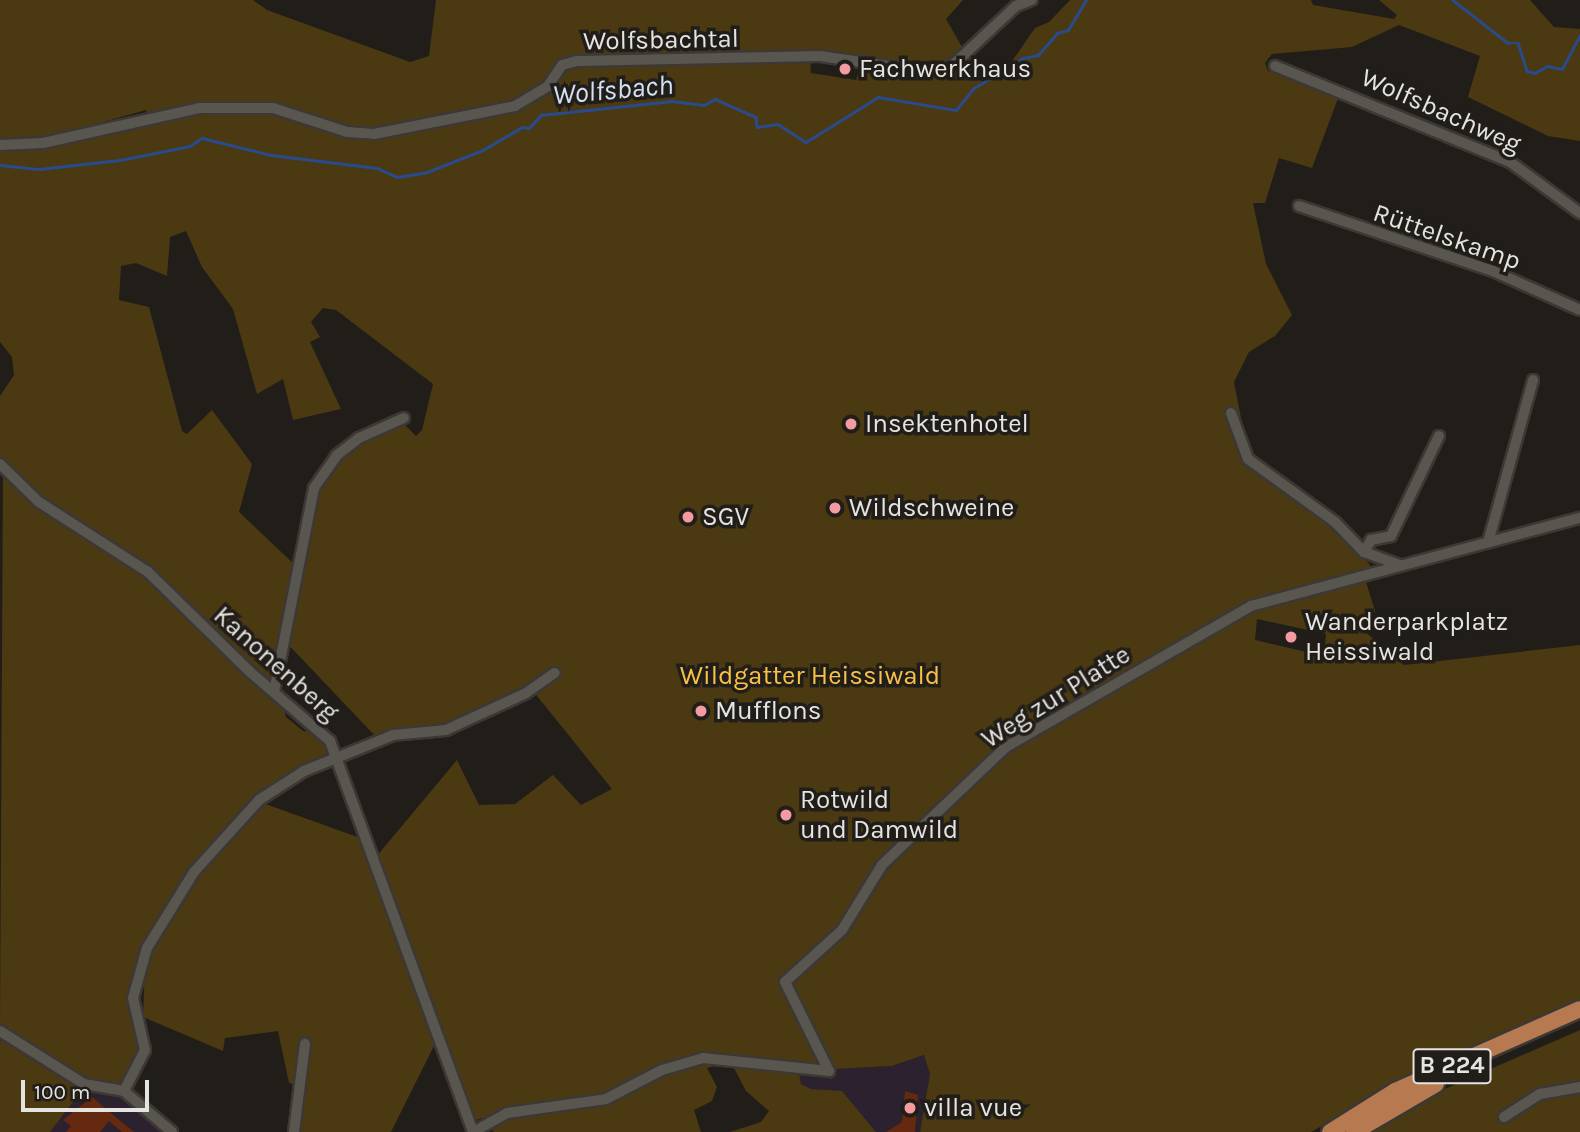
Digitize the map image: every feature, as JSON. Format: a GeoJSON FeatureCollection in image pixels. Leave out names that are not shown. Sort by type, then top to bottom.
{"type":"FeatureCollection","features":[{"type":"Feature","properties":{"kind":"main road","name":"B 224"},"geometry":{"type":"LineString","coordinates":[[1330,1132],[1395,1091],[1580,1009]]}},
{"type":"Feature","properties":{"kind":"main road","name":"B 224"},"geometry":{"type":"LineString","coordinates":[[1354,1132],[1430,1087],[1580,1020]]}},
{"type":"Feature","properties":{"kind":"street","name":"Wolfsbachtal"},"geometry":{"type":"LineString","coordinates":[[0,145],[43,143],[200,108],[273,108],[347,132],[374,134],[515,106],[548,86],[562,65],[577,61],[820,56],[929,72],[954,64],[1014,3],[1032,0]]}},
{"type":"Feature","properties":{"kind":"street","name":"Wolfsbachweg"},"geometry":{"type":"LineString","coordinates":[[1275,66],[1510,162],[1580,213]]}},
{"type":"Feature","properties":{"kind":"street","name":"Rüttelskamp"},"geometry":{"type":"LineString","coordinates":[[1299,206],[1493,271],[1580,310]]}},
{"type":"Feature","properties":{"kind":"street"},"geometry":{"type":"LineString","coordinates":[[1489,539],[1533,380]]}},
{"type":"Feature","properties":{"kind":"street"},"geometry":{"type":"LineString","coordinates":[[1231,413],[1248,459],[1335,522],[1364,552],[1399,565]]}},
{"type":"Feature","properties":{"kind":"street"},"geometry":{"type":"LineString","coordinates":[[274,692],[314,488],[336,456],[359,438],[404,418]]}},
{"type":"Feature","properties":{"kind":"street"},"geometry":{"type":"LineString","coordinates":[[1364,552],[1371,540],[1391,536],[1439,436]]}},
{"type":"Feature","properties":{"kind":"street","name":"Kanonenberg"},"geometry":{"type":"LineString","coordinates":[[0,465],[39,502],[148,572],[274,692],[330,741],[339,758],[473,1132]]}},
{"type":"Feature","properties":{"kind":"street","name":"Weg zur Platte"},"geometry":{"type":"LineString","coordinates":[[473,1132],[482,1123],[507,1114],[606,1098],[674,1066],[720,1058],[829,1071],[785,982],[842,930],[882,865],[993,756],[1230,614],[1489,539],[1580,518]]}},
{"type":"Feature","properties":{"kind":"street"},"geometry":{"type":"LineString","coordinates":[[124,1091],[145,1050],[134,1008],[135,978],[173,902],[258,800],[294,776],[403,731],[446,730],[526,693],[555,673]]}},
{"type":"Feature","properties":{"kind":"street"},"geometry":{"type":"LineString","coordinates":[[0,1031],[83,1084],[124,1091],[172,1132]]}},
{"type":"Feature","properties":{"kind":"street"},"geometry":{"type":"LineString","coordinates":[[294,1132],[305,1044]]}},
{"type":"Feature","properties":{"kind":"street"},"geometry":{"type":"LineString","coordinates":[[1504,1117],[1540,1094],[1580,1087]]}},
{"type":"Feature","properties":{"kind":"shaded area"},"geometry":{"type":"Polygon","coordinates":[[[925,1055],[930,1074],[920,1132],[876,1132],[842,1091],[811,1089],[801,1084],[798,1073],[832,1079],[835,1069],[892,1066],[925,1055]]]}},
{"type":"Feature","properties":{"kind":"shaded area"},"geometry":{"type":"Polygon","coordinates":[[[83,1089],[120,1094],[168,1132],[50,1132],[83,1089]]]}},
{"type":"Feature","properties":{"kind":"green space","name":"Wildgatter Heissiwald"},"geometry":{"type":"Polygon","coordinates":[[[0,0],[253,0],[267,10],[410,62],[429,56],[436,0],[963,0],[946,19],[982,82],[1008,67],[1035,28],[1049,22],[1070,0],[1311,0],[1313,5],[1394,19],[1397,15],[1379,0],[1530,0],[1554,27],[1580,29],[1580,141],[1548,136],[1468,97],[1480,56],[1399,25],[1352,47],[1272,54],[1265,63],[1268,71],[1340,93],[1312,168],[1279,158],[1265,203],[1253,203],[1266,264],[1292,315],[1275,336],[1249,352],[1234,382],[1241,418],[1234,420],[1244,460],[1334,525],[1370,565],[1366,582],[1375,611],[1362,629],[1404,665],[1580,645],[1580,1004],[1384,1091],[1311,1132],[920,1132],[930,1074],[924,1055],[892,1066],[835,1069],[832,1079],[799,1073],[801,1084],[811,1089],[842,1091],[876,1132],[730,1132],[761,1122],[769,1111],[746,1091],[734,1068],[715,1066],[707,1068],[717,1087],[712,1101],[694,1110],[701,1132],[494,1132],[482,1118],[473,1121],[376,857],[457,760],[479,805],[515,804],[553,775],[581,805],[612,789],[529,686],[443,728],[414,727],[378,739],[283,639],[270,683],[154,570],[41,498],[0,458],[0,396],[14,375],[12,357],[0,342],[0,148],[42,146],[149,124],[146,110],[35,141],[0,142],[0,0]],[[831,52],[810,55],[811,73],[856,80],[863,58],[831,52]],[[186,231],[170,237],[167,276],[136,263],[121,266],[119,300],[149,307],[182,431],[187,434],[212,410],[252,464],[239,512],[296,566],[323,479],[365,440],[403,423],[416,436],[422,430],[433,384],[336,310],[323,308],[311,322],[320,337],[310,342],[341,409],[293,420],[283,379],[257,394],[233,309],[202,267],[186,231]],[[1257,619],[1255,640],[1324,656],[1326,634],[1257,619]]]}},
{"type":"Feature","properties":{"kind":"green space"},"geometry":{"type":"Polygon","coordinates":[[[3,471],[143,573],[283,706],[286,717],[303,731],[315,732],[333,754],[264,790],[213,846],[158,922],[136,967],[131,999],[142,1042],[134,1071],[117,1085],[81,1077],[0,1024],[3,471]]]}},
{"type":"Feature","properties":{"kind":"green space"},"geometry":{"type":"Polygon","coordinates":[[[260,802],[363,839],[435,1044],[391,1132],[297,1132],[307,1087],[289,1083],[278,1031],[225,1038],[223,1051],[143,1017],[145,963],[162,923],[184,889],[260,802]]]}},
{"type":"Feature","properties":{"kind":"green space"},"geometry":{"type":"Polygon","coordinates":[[[1580,1030],[1580,1082],[1557,1087],[1560,1097],[1580,1093],[1580,1132],[1367,1132],[1445,1089],[1580,1030]]]}},
{"type":"Feature","properties":{"kind":"green space"},"geometry":{"type":"Polygon","coordinates":[[[0,1041],[14,1041],[83,1089],[50,1132],[0,1132],[0,1041]]]}},
{"type":"Feature","properties":{"kind":"building","name":"villa vue"},"geometry":{"type":"Polygon","coordinates":[[[905,1091],[918,1095],[915,1132],[886,1132],[902,1122],[905,1091]]]}},
{"type":"Feature","properties":{"kind":"building"},"geometry":{"type":"Polygon","coordinates":[[[92,1097],[134,1132],[122,1132],[109,1121],[100,1132],[66,1132],[71,1126],[63,1120],[92,1097]]]}},
{"type":"Feature","properties":{"kind":"waterway","name":"Wolfsbach"},"geometry":{"type":"LineString","coordinates":[[0,165],[39,169],[120,160],[190,146],[202,138],[271,155],[377,168],[397,177],[427,172],[483,150],[522,127],[529,128],[541,115],[672,101],[704,105],[715,99],[756,117],[757,127],[778,124],[806,142],[878,97],[956,110],[974,88],[1023,58],[1038,55],[1057,33],[1068,30],[1086,0]]}},
{"type":"Feature","properties":{"kind":"waterway","name":"Wolfsbach"},"geometry":{"type":"LineString","coordinates":[[1453,0],[1508,43],[1518,43],[1527,71],[1535,73],[1547,66],[1562,69],[1580,35]]}},
{"type":"Feature","properties":{"kind":"place","name":"Fachwerkhaus"},"geometry":{"type":"Point","coordinates":[845,69]}},
{"type":"Feature","properties":{"kind":"place","name":"Insektenhotel"},"geometry":{"type":"Point","coordinates":[851,424]}},
{"type":"Feature","properties":{"kind":"place","name":"Wildschweine"},"geometry":{"type":"Point","coordinates":[835,508]}},
{"type":"Feature","properties":{"kind":"place","name":"SGV"},"geometry":{"type":"Point","coordinates":[688,517]}},
{"type":"Feature","properties":{"kind":"place","name":"Wanderparkplatz Heissiwald"},"geometry":{"type":"Point","coordinates":[1291,637]}},
{"type":"Feature","properties":{"kind":"place","name":"Mufflons"},"geometry":{"type":"Point","coordinates":[701,711]}},
{"type":"Feature","properties":{"kind":"place","name":"Rotwild und Damwild"},"geometry":{"type":"Point","coordinates":[786,815]}},
{"type":"Feature","properties":{"kind":"place","name":"villa vue"},"geometry":{"type":"Point","coordinates":[910,1108]}}]}
